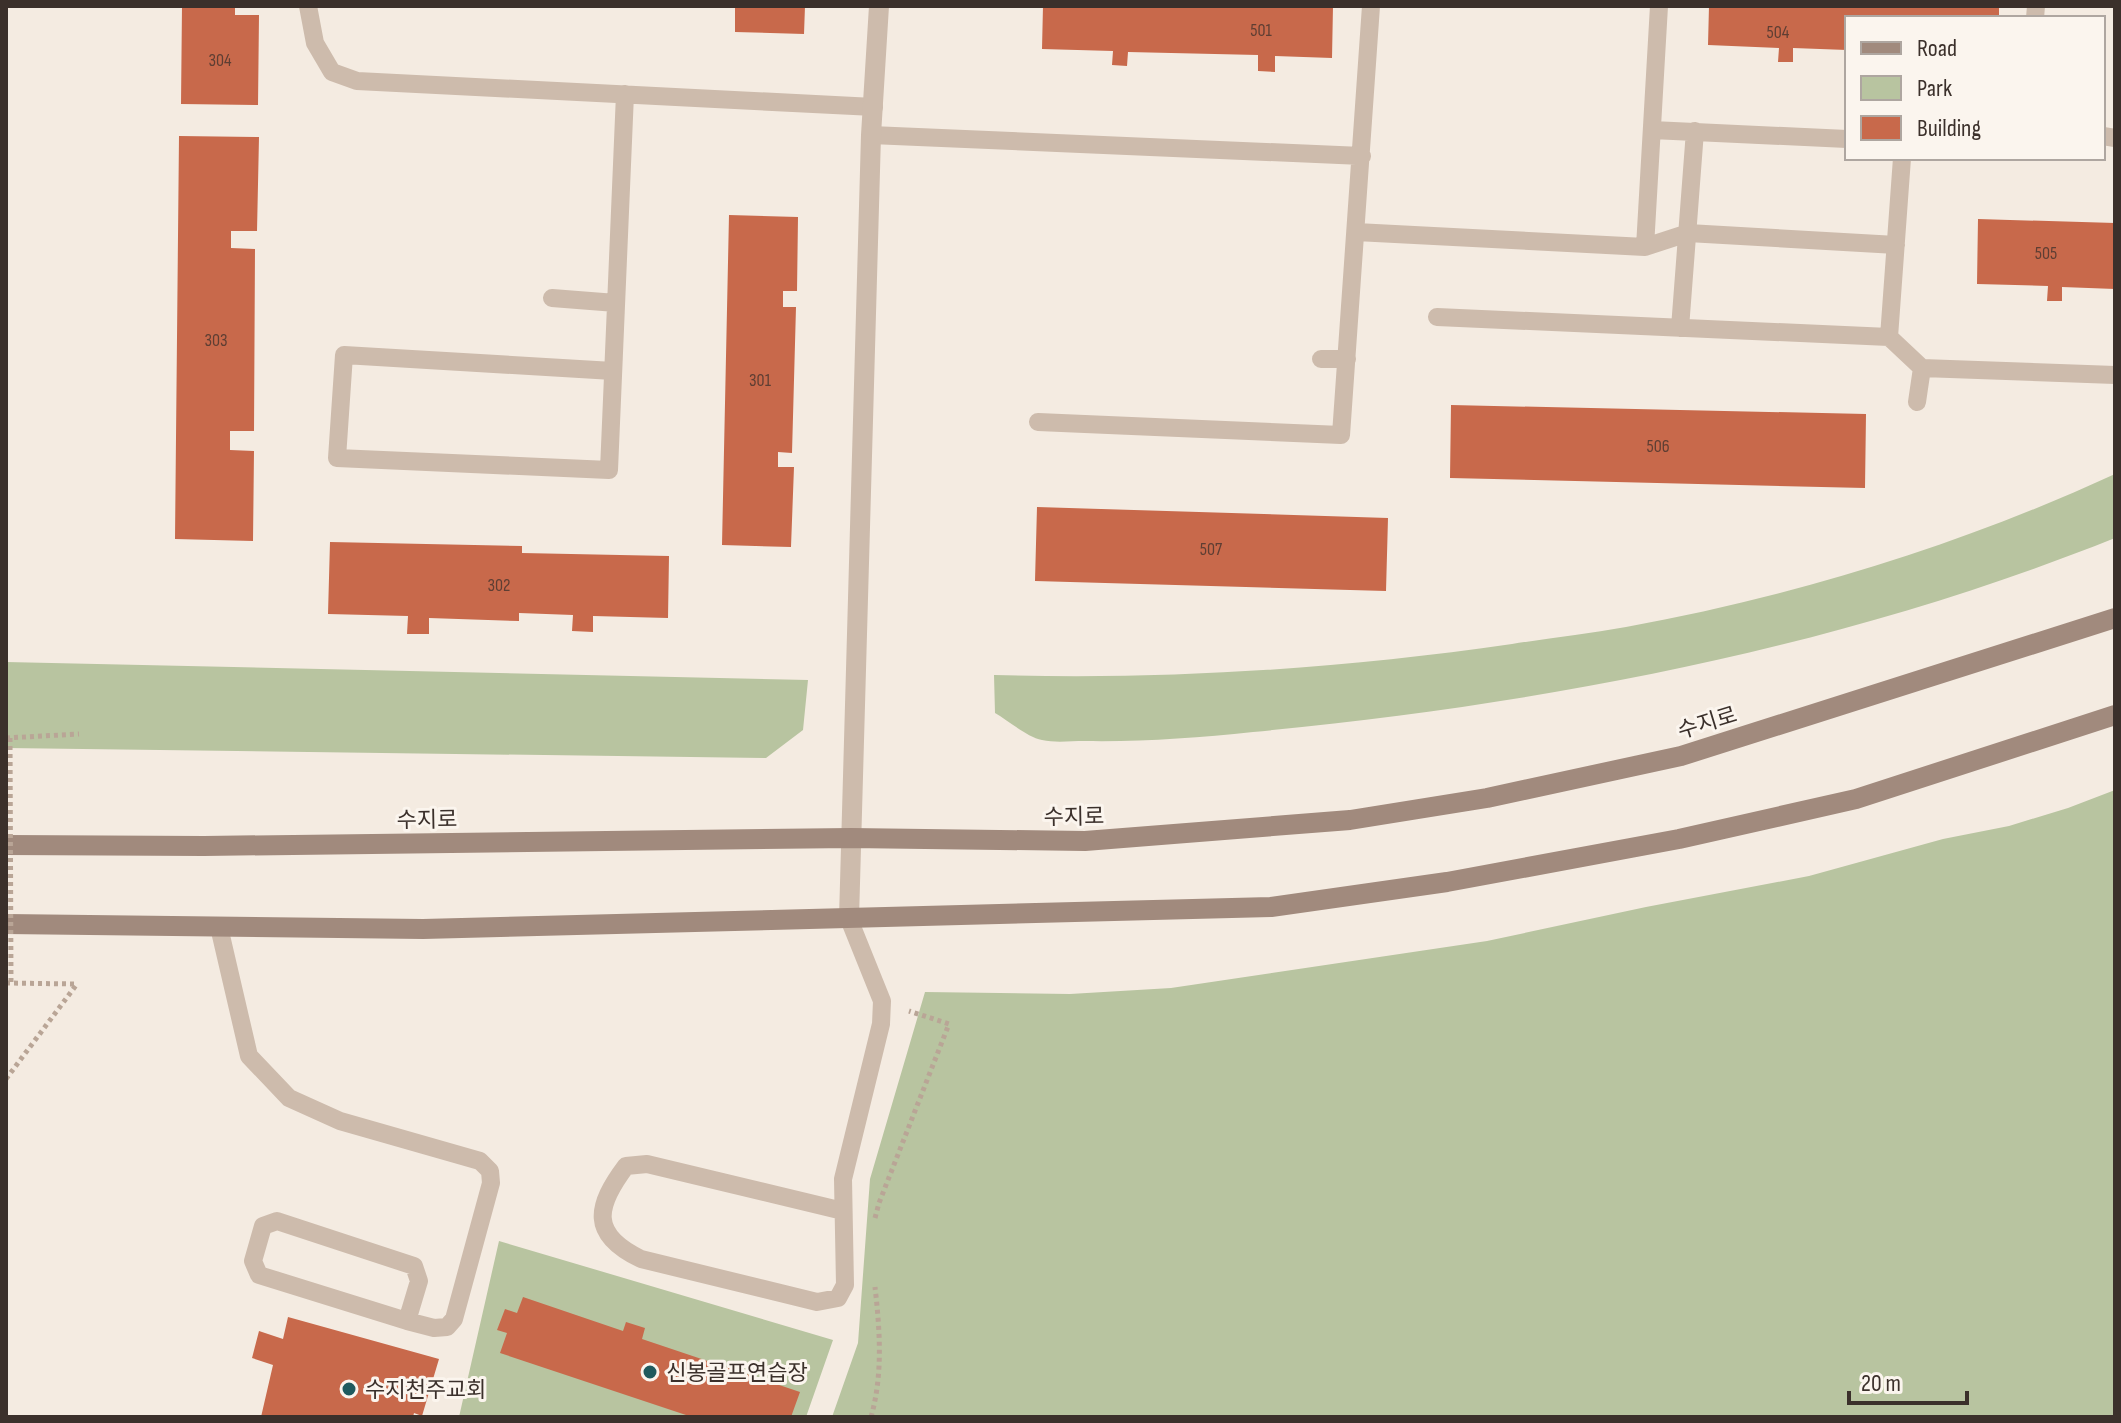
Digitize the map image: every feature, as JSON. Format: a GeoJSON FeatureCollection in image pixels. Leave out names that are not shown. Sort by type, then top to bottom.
{"type":"FeatureCollection","features":[{"type":"Feature","properties":{"kind":"main road","name":"수지로"},"geometry":{"type":"LineString","coordinates":[[6,845],[204,846],[851,838],[1085,841],[1350,820],[1487,798],[1681,756],[2115,618]]}},
{"type":"Feature","properties":{"kind":"main road"},"geometry":{"type":"LineString","coordinates":[[6,924],[423,929],[1271,907],[1447,882],[1679,839],[1856,799],[2115,715]]}},
{"type":"Feature","properties":{"kind":"street"},"geometry":{"type":"LineString","coordinates":[[849,919],[871,135],[879,6]]}},
{"type":"Feature","properties":{"kind":"lane"},"geometry":{"type":"LineString","coordinates":[[308,6],[315,43],[332,72],[357,81],[874,107]]}},
{"type":"Feature","properties":{"kind":"lane"},"geometry":{"type":"LineString","coordinates":[[1038,422],[1341,435],[1371,6]]}},
{"type":"Feature","properties":{"kind":"lane"},"geometry":{"type":"LineString","coordinates":[[1645,247],[1659,6]]}},
{"type":"Feature","properties":{"kind":"lane"},"geometry":{"type":"LineString","coordinates":[[613,371],[344,355],[337,458],[609,470],[625,94]]}},
{"type":"Feature","properties":{"kind":"lane"},"geometry":{"type":"LineString","coordinates":[[1652,130],[1845,139]]}},
{"type":"Feature","properties":{"kind":"lane"},"geometry":{"type":"LineString","coordinates":[[1680,328],[1695,131]]}},
{"type":"Feature","properties":{"kind":"lane"},"geometry":{"type":"LineString","coordinates":[[871,135],[1362,156]]}},
{"type":"Feature","properties":{"kind":"lane"},"geometry":{"type":"LineString","coordinates":[[1889,337],[1902,160]]}},
{"type":"Feature","properties":{"kind":"lane"},"geometry":{"type":"LineString","coordinates":[[1356,232],[1645,247],[1688,233],[1896,245]]}},
{"type":"Feature","properties":{"kind":"lane"},"geometry":{"type":"LineString","coordinates":[[552,298],[616,303]]}},
{"type":"Feature","properties":{"kind":"lane"},"geometry":{"type":"LineString","coordinates":[[1437,317],[1889,337],[1922,368],[2115,375]]}},
{"type":"Feature","properties":{"kind":"lane"},"geometry":{"type":"LineString","coordinates":[[1321,359],[1347,359]]}},
{"type":"Feature","properties":{"kind":"lane"},"geometry":{"type":"LineString","coordinates":[[1917,402],[1922,368]]}},
{"type":"Feature","properties":{"kind":"lane"},"geometry":{"type":"LineString","coordinates":[[843,1211],[647,1164],[626,1166],[601,1209],[606,1230],[620,1249],[641,1259],[817,1302],[838,1298],[845,1285],[843,1179],[881,1024],[882,1001],[849,919]]}},
{"type":"Feature","properties":{"kind":"lane"},"geometry":{"type":"LineString","coordinates":[[219,927],[249,1056],[289,1098],[340,1121],[480,1161],[490,1171],[491,1183],[454,1319],[447,1327],[434,1328],[407,1321],[259,1275],[253,1261],[263,1226],[277,1221],[414,1266],[419,1281],[407,1321]]}},
{"type":"Feature","properties":{"kind":"path"},"geometry":{"type":"LineString","coordinates":[[6,1079],[77,984],[8,983],[8,738],[79,734]]}},
{"type":"Feature","properties":{"kind":"path"},"geometry":{"type":"LineString","coordinates":[[873,1227],[879,1203],[949,1024],[882,1001]]}},
{"type":"Feature","properties":{"kind":"path"},"geometry":{"type":"LineString","coordinates":[[871,1417],[878,1394],[880,1329],[875,1284]]}},
{"type":"Feature","properties":{"kind":"green space"},"geometry":{"type":"Polygon","coordinates":[[[2115,474],[2115,538],[2011,577],[1906,611],[1691,666],[1473,705],[1190,738],[1047,741],[1030,736],[995,713],[994,675],[1124,676],[1318,666],[1512,644],[1689,614],[1813,584],[1936,546],[2115,474]]]}},
{"type":"Feature","properties":{"kind":"green space"},"geometry":{"type":"Polygon","coordinates":[[[6,662],[808,680],[803,730],[766,758],[6,748],[6,662]]]}},
{"type":"Feature","properties":{"kind":"green space"},"geometry":{"type":"Polygon","coordinates":[[[2115,790],[2115,1417],[832,1417],[858,1343],[870,1179],[925,992],[1070,994],[1171,988],[1487,941],[1809,876],[1943,839],[2009,826],[2115,790]]]}},
{"type":"Feature","properties":{"kind":"green space","name":"신봉골프연습장"},"geometry":{"type":"Polygon","coordinates":[[[499,1241],[833,1340],[806,1417],[459,1417],[499,1241]]]}},
{"type":"Feature","properties":{"kind":"building"},"geometry":{"type":"Polygon","coordinates":[[[182,6],[235,6],[235,15],[259,15],[258,105],[181,104],[182,6]]]}},
{"type":"Feature","properties":{"kind":"building"},"geometry":{"type":"Polygon","coordinates":[[[735,6],[805,6],[804,34],[735,32],[735,6]]]}},
{"type":"Feature","properties":{"kind":"building"},"geometry":{"type":"Polygon","coordinates":[[[1043,6],[1333,6],[1332,58],[1275,56],[1275,72],[1258,71],[1258,55],[1128,52],[1127,66],[1112,65],[1113,51],[1042,49],[1043,6]]]}},
{"type":"Feature","properties":{"kind":"building"},"geometry":{"type":"Polygon","coordinates":[[[1709,6],[1999,6],[1999,16],[1845,16],[1845,50],[1793,48],[1793,62],[1778,62],[1779,48],[1708,45],[1709,6]]]}},
{"type":"Feature","properties":{"kind":"building"},"geometry":{"type":"Polygon","coordinates":[[[179,136],[259,137],[257,231],[231,231],[231,248],[255,249],[254,431],[230,431],[230,450],[254,451],[253,541],[175,539],[179,136]]]}},
{"type":"Feature","properties":{"kind":"building"},"geometry":{"type":"Polygon","coordinates":[[[729,215],[798,217],[797,291],[783,291],[783,307],[796,307],[792,453],[778,452],[778,467],[794,467],[791,547],[722,545],[729,215]]]}},
{"type":"Feature","properties":{"kind":"building"},"geometry":{"type":"Polygon","coordinates":[[[1978,219],[2115,223],[2115,289],[2062,287],[2062,301],[2047,301],[2048,286],[1977,284],[1978,219]]]}},
{"type":"Feature","properties":{"kind":"building"},"geometry":{"type":"Polygon","coordinates":[[[1451,405],[1866,414],[1865,488],[1450,478],[1451,405]]]}},
{"type":"Feature","properties":{"kind":"building"},"geometry":{"type":"Polygon","coordinates":[[[1037,507],[1388,518],[1386,591],[1035,581],[1037,507]]]}},
{"type":"Feature","properties":{"kind":"building"},"geometry":{"type":"Polygon","coordinates":[[[330,542],[522,546],[522,553],[669,556],[668,618],[593,616],[593,632],[572,631],[573,615],[519,613],[519,621],[429,618],[429,634],[407,634],[408,616],[328,614],[330,542]]]}},
{"type":"Feature","properties":{"kind":"building","name":"신봉골프연습장"},"geometry":{"type":"Polygon","coordinates":[[[523,1297],[623,1331],[626,1322],[645,1328],[642,1339],[800,1392],[791,1417],[692,1417],[500,1353],[507,1333],[497,1330],[505,1309],[517,1313],[523,1297]]]}},
{"type":"Feature","properties":{"kind":"building","name":"수지천주교회"},"geometry":{"type":"Polygon","coordinates":[[[288,1317],[439,1359],[422,1416],[414,1413],[413,1417],[261,1417],[273,1365],[252,1358],[259,1331],[283,1339],[288,1317]]]}},
{"type":"Feature","properties":{"kind":"place","name":"신봉골프연습장"},"geometry":{"type":"Point","coordinates":[650,1372]}},
{"type":"Feature","properties":{"kind":"place","name":"수지천주교회"},"geometry":{"type":"Point","coordinates":[349,1389]}}]}
